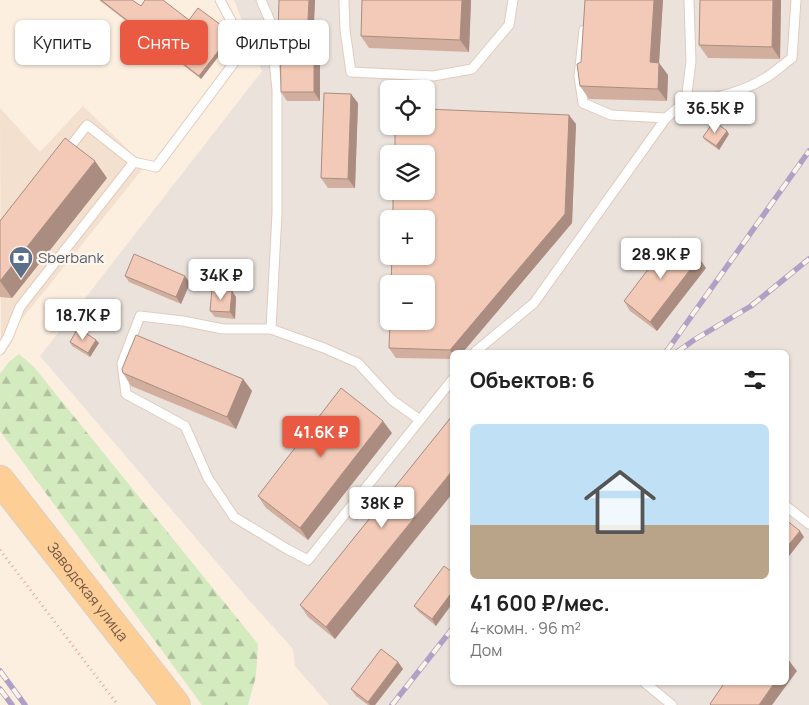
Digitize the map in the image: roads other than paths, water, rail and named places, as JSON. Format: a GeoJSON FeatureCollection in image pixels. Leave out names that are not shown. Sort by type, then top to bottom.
{"type":"FeatureCollection","features":[{"type":"Feature","properties":{"kind":"main road","name":"Заводская улица"},"geometry":{"type":"LineString","coordinates":[[0,480],[176,705]]}},
{"type":"Feature","properties":{"kind":"lane"},"geometry":{"type":"LineString","coordinates":[[63,156],[87,125],[134,162],[156,167],[239,56],[238,34],[220,0]]}},
{"type":"Feature","properties":{"kind":"lane"},"geometry":{"type":"LineString","coordinates":[[261,0],[270,21],[277,90],[277,213],[271,329]]}},
{"type":"Feature","properties":{"kind":"lane"},"geometry":{"type":"LineString","coordinates":[[344,0],[350,72],[433,76],[472,69],[508,25],[513,0]]}},
{"type":"Feature","properties":{"kind":"lane"},"geometry":{"type":"LineString","coordinates":[[686,101],[691,62],[689,0]]}},
{"type":"Feature","properties":{"kind":"lane"},"geometry":{"type":"LineString","coordinates":[[478,350],[534,302],[666,118],[686,101],[701,100],[740,90],[768,76],[792,58],[796,0]]}},
{"type":"Feature","properties":{"kind":"lane"},"geometry":{"type":"LineString","coordinates":[[585,19],[579,76],[583,103],[611,115],[666,118]]}},
{"type":"Feature","properties":{"kind":"lane"},"geometry":{"type":"LineString","coordinates":[[0,350],[20,307],[134,162]]}},
{"type":"Feature","properties":{"kind":"lane"},"geometry":{"type":"LineString","coordinates":[[420,420],[392,400],[358,363],[324,348],[271,329],[223,329],[183,321],[140,316],[122,363],[126,394],[185,426],[208,478],[234,517],[308,560],[420,420],[450,382]]}},
{"type":"Feature","properties":{"kind":"lane"},"geometry":{"type":"LineString","coordinates":[[789,508],[809,524]]}},
{"type":"Feature","properties":{"kind":"lane"},"geometry":{"type":"LineString","coordinates":[[648,685],[672,705]]}},
{"type":"Feature","properties":{"kind":"railway"},"geometry":{"type":"LineString","coordinates":[[667,350],[809,151]]}},
{"type":"Feature","properties":{"kind":"railway"},"geometry":{"type":"LineString","coordinates":[[680,350],[751,306],[809,259]]}},
{"type":"Feature","properties":{"kind":"railway"},"geometry":{"type":"LineString","coordinates":[[392,705],[450,632]]}},
{"type":"Feature","properties":{"kind":"railway"},"geometry":{"type":"LineString","coordinates":[[0,671],[25,705]]}},
{"type":"Feature","properties":{"kind":"railway"},"geometry":{"type":"LineString","coordinates":[[0,689],[12,705]]}},
{"type":"Feature","properties":{"kind":"place","name":"Sberbank"},"geometry":{"type":"Point","coordinates":[21,279]}}]}
